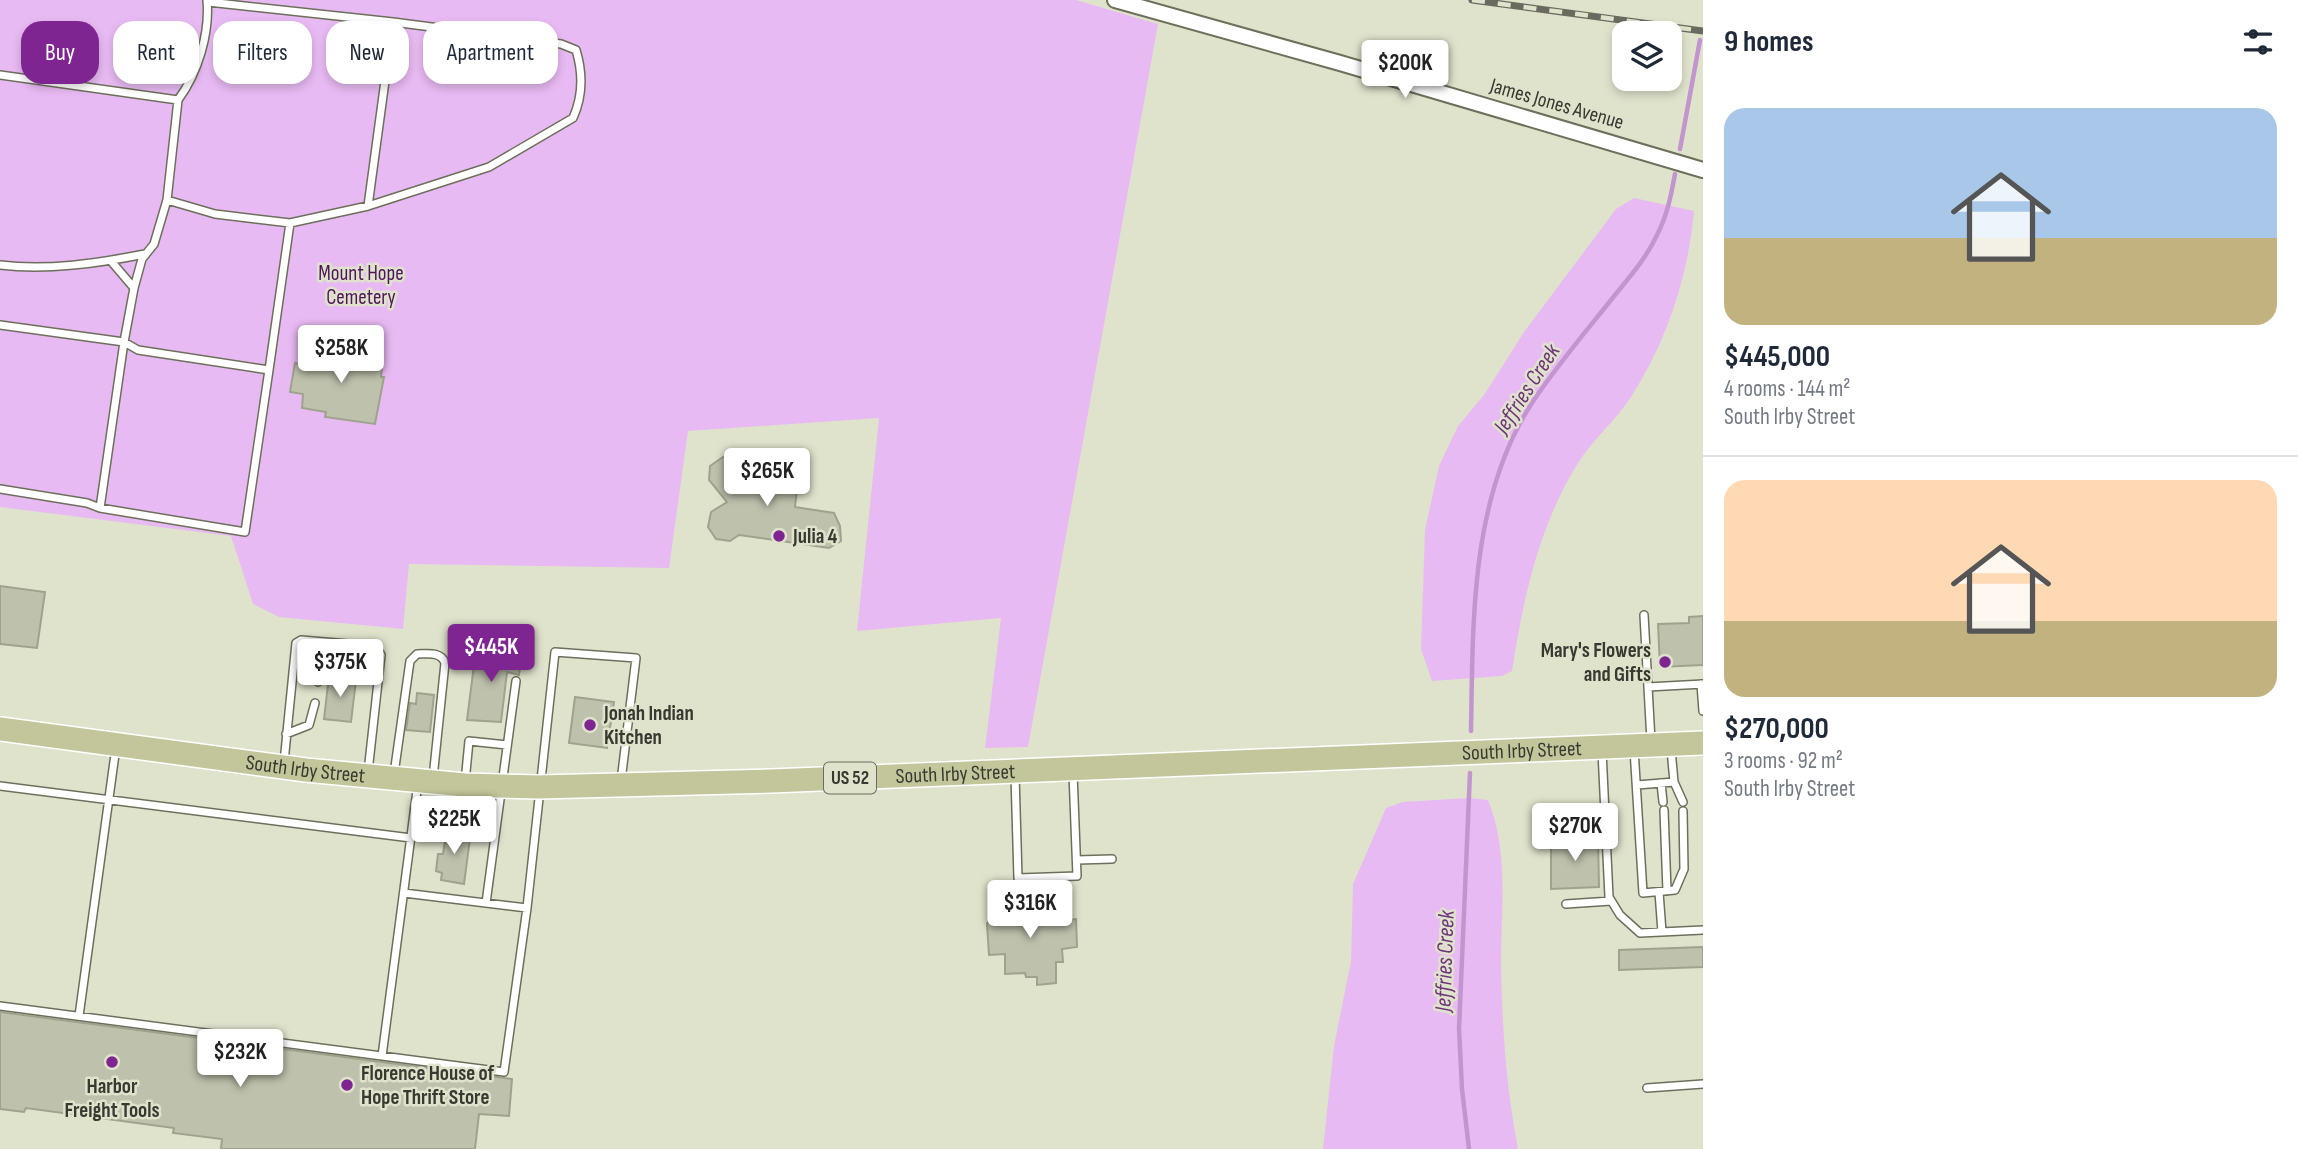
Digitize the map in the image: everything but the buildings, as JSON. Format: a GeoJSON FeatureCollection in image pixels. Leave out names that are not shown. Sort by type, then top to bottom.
{"type":"FeatureCollection","features":[{"type":"Feature","properties":{"kind":"main road","name":"South Irby Street"},"geometry":{"type":"LineString","coordinates":[[0,729],[283,767],[465,785],[539,787],[1073,769],[1703,743]]}},
{"type":"Feature","properties":{"kind":"street","name":"James Jones Avenue"},"geometry":{"type":"LineString","coordinates":[[1115,0],[1703,170]]}},
{"type":"Feature","properties":{"kind":"lane"},"geometry":{"type":"LineString","coordinates":[[100,508],[134,288],[139,268],[154,244],[167,200],[178,100],[186,89],[198,58],[207,23],[207,1],[384,21]]}},
{"type":"Feature","properties":{"kind":"lane"},"geometry":{"type":"LineString","coordinates":[[167,200],[215,214],[290,223],[368,206],[489,167],[573,118],[578,106],[580,66],[576,50],[561,44],[409,24]]}},
{"type":"Feature","properties":{"kind":"lane"},"geometry":{"type":"LineString","coordinates":[[0,75],[178,100]]}},
{"type":"Feature","properties":{"kind":"lane"},"geometry":{"type":"LineString","coordinates":[[368,206],[385,84]]}},
{"type":"Feature","properties":{"kind":"lane"},"geometry":{"type":"LineString","coordinates":[[0,489],[245,532],[290,223]]}},
{"type":"Feature","properties":{"kind":"lane"},"geometry":{"type":"LineString","coordinates":[[0,265],[20,268],[111,261],[146,254]]}},
{"type":"Feature","properties":{"kind":"lane"},"geometry":{"type":"LineString","coordinates":[[111,261],[134,288]]}},
{"type":"Feature","properties":{"kind":"lane"},"geometry":{"type":"LineString","coordinates":[[0,326],[124,342],[138,350],[269,370]]}},
{"type":"Feature","properties":{"kind":"lane"},"geometry":{"type":"LineString","coordinates":[[1644,615],[1652,745],[1636,785],[1643,893],[1675,890],[1684,869],[1683,807],[1674,782],[1652,745]]}},
{"type":"Feature","properties":{"kind":"lane"},"geometry":{"type":"LineString","coordinates":[[283,767],[296,643],[301,640],[372,646],[381,655],[368,776]]}},
{"type":"Feature","properties":{"kind":"lane"},"geometry":{"type":"LineString","coordinates":[[0,1006],[504,1072],[527,908],[555,652],[636,658],[620,786]]}},
{"type":"Feature","properties":{"kind":"lane"},"geometry":{"type":"LineString","coordinates":[[382,1056],[411,838],[425,781],[445,663],[438,655],[417,654],[410,661],[394,778]]}},
{"type":"Feature","properties":{"kind":"lane"},"geometry":{"type":"LineString","coordinates":[[318,682],[323,663],[331,658],[368,663],[373,666],[379,684]]}},
{"type":"Feature","properties":{"kind":"lane"},"geometry":{"type":"LineString","coordinates":[[486,903],[516,681]]}},
{"type":"Feature","properties":{"kind":"lane"},"geometry":{"type":"LineString","coordinates":[[1648,687],[1702,684],[1703,710]]}},
{"type":"Feature","properties":{"kind":"lane"},"geometry":{"type":"LineString","coordinates":[[286,734],[309,725],[315,703]]}},
{"type":"Feature","properties":{"kind":"lane"},"geometry":{"type":"LineString","coordinates":[[465,785],[469,741],[507,745]]}},
{"type":"Feature","properties":{"kind":"lane"},"geometry":{"type":"LineString","coordinates":[[79,1016],[117,744]]}},
{"type":"Feature","properties":{"kind":"lane"},"geometry":{"type":"LineString","coordinates":[[1602,747],[1611,901],[1620,915],[1640,933],[1703,930]]}},
{"type":"Feature","properties":{"kind":"lane"},"geometry":{"type":"LineString","coordinates":[[1015,771],[1018,878],[1077,876],[1073,769]]}},
{"type":"Feature","properties":{"kind":"lane"},"geometry":{"type":"LineString","coordinates":[[1636,785],[1674,782]]}},
{"type":"Feature","properties":{"kind":"lane"},"geometry":{"type":"LineString","coordinates":[[1661,783],[1663,802]]}},
{"type":"Feature","properties":{"kind":"lane"},"geometry":{"type":"LineString","coordinates":[[0,786],[411,838]]}},
{"type":"Feature","properties":{"kind":"lane"},"geometry":{"type":"LineString","coordinates":[[1662,932],[1664,810]]}},
{"type":"Feature","properties":{"kind":"lane"},"geometry":{"type":"LineString","coordinates":[[1557,818],[1605,817]]}},
{"type":"Feature","properties":{"kind":"lane"},"geometry":{"type":"LineString","coordinates":[[1077,860],[1112,859]]}},
{"type":"Feature","properties":{"kind":"lane"},"geometry":{"type":"LineString","coordinates":[[404,893],[527,908]]}},
{"type":"Feature","properties":{"kind":"lane"},"geometry":{"type":"LineString","coordinates":[[1566,904],[1611,901]]}},
{"type":"Feature","properties":{"kind":"lane"},"geometry":{"type":"LineString","coordinates":[[1647,1088],[1703,1084]]}},
{"type":"Feature","properties":{"kind":"green space","name":"Mount Hope Cemetery"},"geometry":{"type":"Polygon","coordinates":[[[0,0],[1076,0],[1158,24],[1028,747],[985,748],[1001,618],[857,631],[879,418],[688,431],[669,568],[409,564],[403,629],[279,617],[253,604],[231,536],[0,507],[0,0]]]}},
{"type":"Feature","properties":{"kind":"green space"},"geometry":{"type":"Polygon","coordinates":[[[1634,198],[1694,211],[1687,260],[1665,331],[1631,397],[1584,454],[1564,487],[1534,563],[1512,671],[1502,676],[1432,681],[1421,649],[1425,530],[1439,466],[1458,426],[1484,395],[1524,332],[1616,209],[1634,198]]]}},
{"type":"Feature","properties":{"kind":"green space"},"geometry":{"type":"Polygon","coordinates":[[[1469,798],[1488,800],[1499,839],[1504,1034],[1510,1102],[1518,1149],[1323,1149],[1334,1046],[1351,961],[1353,884],[1386,808],[1403,802],[1469,798]]]}},
{"type":"Feature","properties":{"kind":"waterway","name":"Jeffries Creek"},"geometry":{"type":"LineString","coordinates":[[1680,149],[1700,40]]}},
{"type":"Feature","properties":{"kind":"waterway","name":"Jeffries Creek"},"geometry":{"type":"LineString","coordinates":[[1471,731],[1479,564],[1485,522],[1510,443],[1530,406],[1559,365],[1653,244],[1666,213],[1675,174]]}},
{"type":"Feature","properties":{"kind":"waterway","name":"Jeffries Creek"},"geometry":{"type":"LineString","coordinates":[[1469,1149],[1459,1029],[1470,773]]}},
{"type":"Feature","properties":{"kind":"railway"},"geometry":{"type":"LineString","coordinates":[[1472,0],[1703,31]]}},
{"type":"Feature","properties":{"kind":"place","name":"Julia 4"},"geometry":{"type":"Point","coordinates":[779,536]}},
{"type":"Feature","properties":{"kind":"place","name":"Mary's Flowers and Gifts"},"geometry":{"type":"Point","coordinates":[1665,662]}},
{"type":"Feature","properties":{"kind":"place","name":"Jonah Indian Kitchen"},"geometry":{"type":"Point","coordinates":[590,725]}},
{"type":"Feature","properties":{"kind":"place","name":"Harbor Freight Tools"},"geometry":{"type":"Point","coordinates":[112,1062]}},
{"type":"Feature","properties":{"kind":"place","name":"Florence House of Hope Thrift Store"},"geometry":{"type":"Point","coordinates":[347,1085]}}]}
